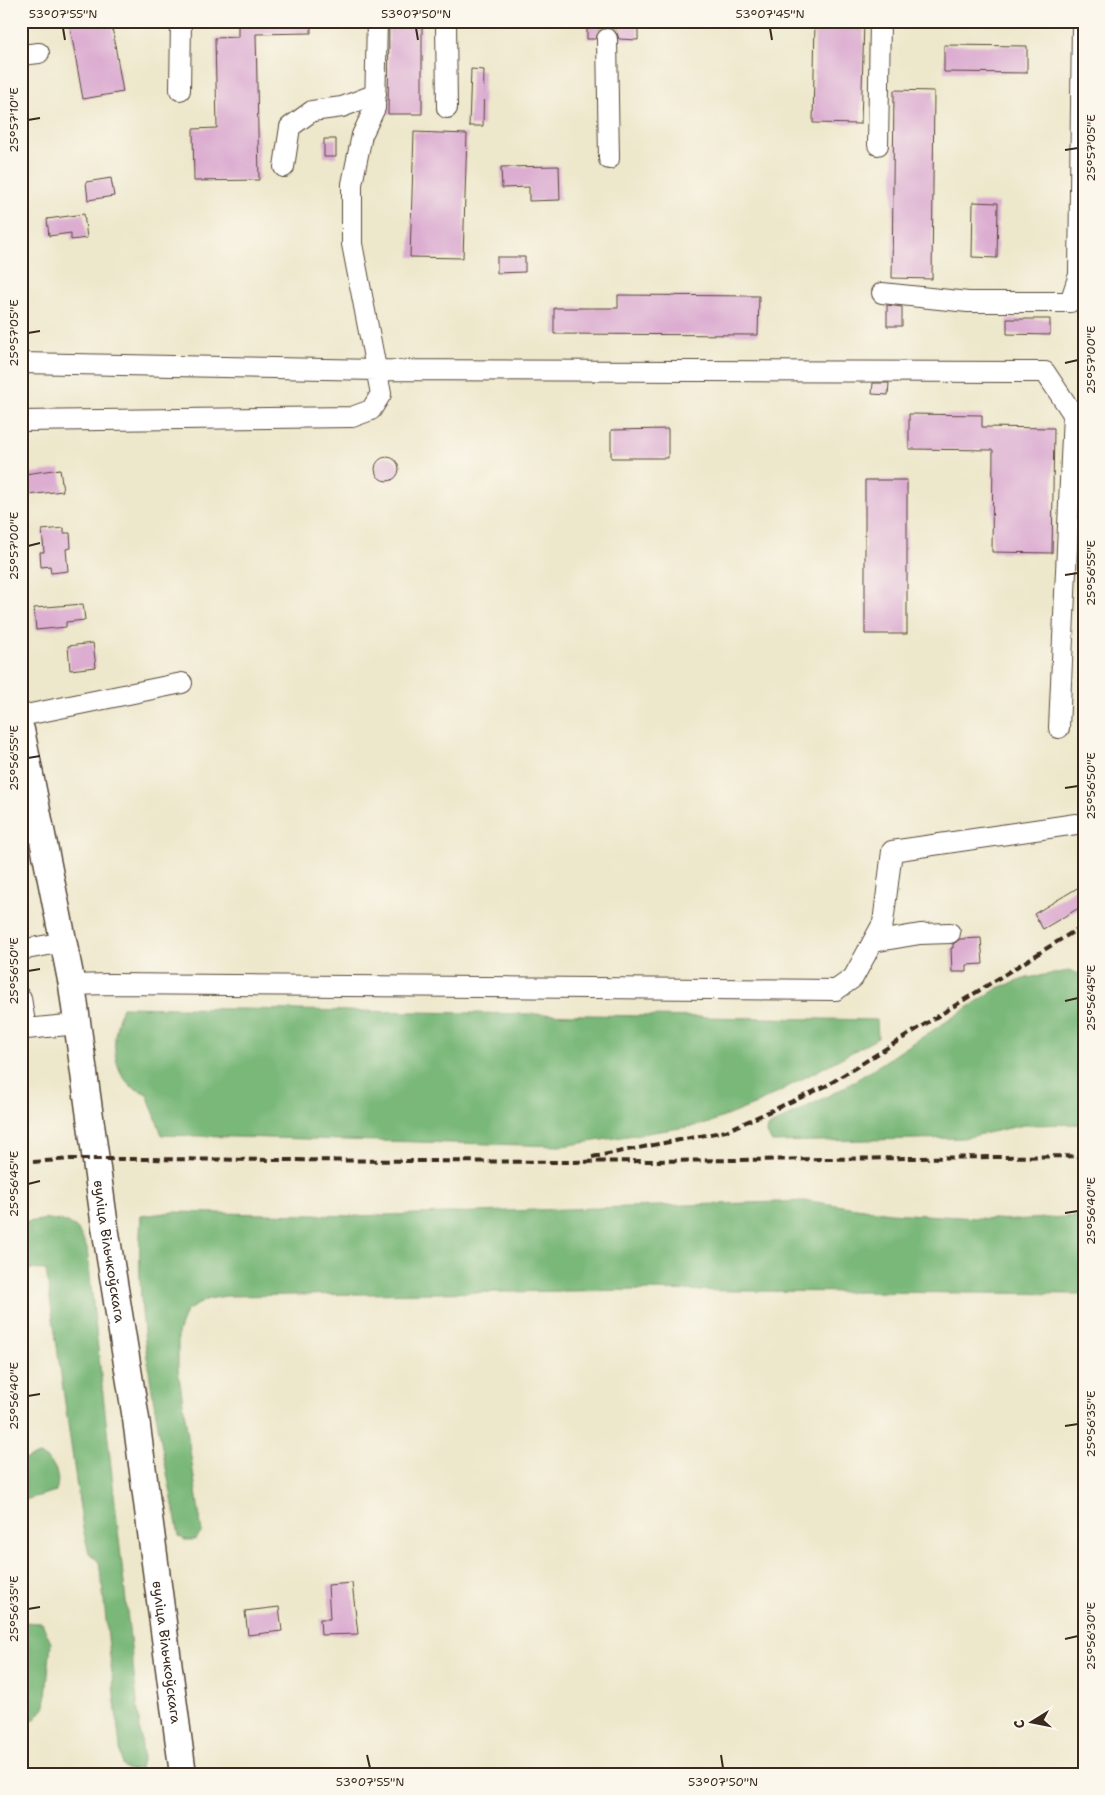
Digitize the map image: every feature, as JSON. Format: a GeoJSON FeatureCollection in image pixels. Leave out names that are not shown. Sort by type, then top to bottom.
{"type":"FeatureCollection","features":[{"type":"Feature","properties":{"kind":"main road","name":"вуліца Вільчкоўскага"},"geometry":{"type":"LineString","coordinates":[[21,730],[64,942],[78,1024],[105,1227],[136,1420],[183,1774]]}},
{"type":"Feature","properties":{"kind":"street"},"geometry":{"type":"LineString","coordinates":[[180,90],[181,21]]}},
{"type":"Feature","properties":{"kind":"street"},"geometry":{"type":"LineString","coordinates":[[21,421],[352,417],[371,410],[381,394],[352,244],[352,184],[362,135],[375,108],[377,21]]}},
{"type":"Feature","properties":{"kind":"street"},"geometry":{"type":"LineString","coordinates":[[446,21],[447,108]]}},
{"type":"Feature","properties":{"kind":"street"},"geometry":{"type":"LineString","coordinates":[[878,145],[880,21]]}},
{"type":"Feature","properties":{"kind":"street"},"geometry":{"type":"LineString","coordinates":[[882,293],[968,302],[1070,302],[1079,275],[1082,21]]}},
{"type":"Feature","properties":{"kind":"street"},"geometry":{"type":"LineString","coordinates":[[607,39],[609,159]]}},
{"type":"Feature","properties":{"kind":"street"},"geometry":{"type":"LineString","coordinates":[[284,167],[290,127],[312,111],[342,106],[376,94]]}},
{"type":"Feature","properties":{"kind":"street"},"geometry":{"type":"LineString","coordinates":[[21,363],[377,370],[1045,372],[1073,414],[1059,728]]}},
{"type":"Feature","properties":{"kind":"street"},"geometry":{"type":"LineString","coordinates":[[21,716],[182,683]]}},
{"type":"Feature","properties":{"kind":"street"},"geometry":{"type":"LineString","coordinates":[[72,986],[110,984],[836,990],[853,978],[883,923],[892,852],[1076,824]]}},
{"type":"Feature","properties":{"kind":"street"},"geometry":{"type":"LineString","coordinates":[[873,942],[920,934],[950,933]]}},
{"type":"Feature","properties":{"kind":"street"},"geometry":{"type":"LineString","coordinates":[[21,950],[64,942]]}},
{"type":"Feature","properties":{"kind":"street"},"geometry":{"type":"LineString","coordinates":[[21,998],[26,1030],[78,1024]]}},
{"type":"Feature","properties":{"kind":"green space"},"geometry":{"type":"Polygon","coordinates":[[[1069,971],[1084,975],[1084,1124],[1024,1125],[963,1138],[772,1142],[767,1134],[768,1127],[847,1086],[998,988],[1027,978],[1069,971]]]}},
{"type":"Feature","properties":{"kind":"green space"},"geometry":{"type":"Polygon","coordinates":[[[122,1007],[877,1020],[878,1038],[756,1104],[706,1124],[562,1146],[162,1135],[147,1094],[134,1088],[123,1077],[116,1058],[116,1027],[122,1007]]]}},
{"type":"Feature","properties":{"kind":"green space"},"geometry":{"type":"Polygon","coordinates":[[[809,1201],[890,1213],[1011,1220],[1084,1216],[1084,1294],[638,1290],[226,1296],[208,1299],[186,1311],[178,1333],[178,1369],[202,1532],[195,1540],[184,1540],[179,1536],[144,1337],[141,1297],[141,1216],[173,1212],[356,1216],[809,1201]]]}},
{"type":"Feature","properties":{"kind":"green space"},"geometry":{"type":"Polygon","coordinates":[[[48,1219],[69,1223],[74,1226],[81,1235],[87,1249],[143,1756],[140,1768],[129,1770],[122,1766],[99,1562],[89,1553],[83,1529],[46,1270],[21,1269],[21,1223],[48,1219]]]}},
{"type":"Feature","properties":{"kind":"green space"},"geometry":{"type":"Polygon","coordinates":[[[39,1455],[49,1461],[55,1469],[58,1479],[56,1491],[21,1501],[21,1461],[39,1455]]]}},
{"type":"Feature","properties":{"kind":"green space"},"geometry":{"type":"Polygon","coordinates":[[[21,1622],[42,1623],[51,1643],[45,1707],[34,1720],[24,1720],[21,1717],[21,1622]]]}},
{"type":"Feature","properties":{"kind":"building"},"geometry":{"type":"Polygon","coordinates":[[[69,21],[111,21],[123,92],[83,99],[69,21]]]}},
{"type":"Feature","properties":{"kind":"building"},"geometry":{"type":"Polygon","coordinates":[[[238,21],[311,21],[311,33],[256,34],[259,180],[194,181],[193,129],[217,128],[215,38],[238,37],[238,21]]]}},
{"type":"Feature","properties":{"kind":"building"},"geometry":{"type":"Polygon","coordinates":[[[389,21],[422,21],[422,114],[388,114],[389,21]]]}},
{"type":"Feature","properties":{"kind":"building"},"geometry":{"type":"Polygon","coordinates":[[[587,21],[638,21],[638,40],[619,39],[617,33],[607,27],[601,29],[595,39],[587,39],[587,21]]]}},
{"type":"Feature","properties":{"kind":"building"},"geometry":{"type":"Polygon","coordinates":[[[815,21],[864,21],[861,124],[813,123],[815,21]]]}},
{"type":"Feature","properties":{"kind":"building"},"geometry":{"type":"Polygon","coordinates":[[[944,45],[1027,46],[1027,73],[944,72],[944,45]]]}},
{"type":"Feature","properties":{"kind":"building"},"geometry":{"type":"Polygon","coordinates":[[[471,69],[484,70],[483,126],[469,126],[471,69]]]}},
{"type":"Feature","properties":{"kind":"building"},"geometry":{"type":"Polygon","coordinates":[[[894,90],[934,91],[932,279],[892,278],[894,90]]]}},
{"type":"Feature","properties":{"kind":"building"},"geometry":{"type":"Polygon","coordinates":[[[414,132],[467,134],[463,258],[410,257],[414,132]]]}},
{"type":"Feature","properties":{"kind":"building"},"geometry":{"type":"Polygon","coordinates":[[[324,139],[336,139],[336,157],[324,157],[324,139]]]}},
{"type":"Feature","properties":{"kind":"building"},"geometry":{"type":"Polygon","coordinates":[[[559,166],[560,200],[529,201],[529,187],[502,188],[501,167],[559,166]]]}},
{"type":"Feature","properties":{"kind":"building"},"geometry":{"type":"Polygon","coordinates":[[[111,178],[114,196],[88,200],[86,182],[111,178]]]}},
{"type":"Feature","properties":{"kind":"building"},"geometry":{"type":"Polygon","coordinates":[[[973,202],[998,203],[997,258],[972,257],[973,202]]]}},
{"type":"Feature","properties":{"kind":"building"},"geometry":{"type":"Polygon","coordinates":[[[84,214],[87,238],[71,240],[71,233],[49,236],[47,219],[84,214]]]}},
{"type":"Feature","properties":{"kind":"building"},"geometry":{"type":"Polygon","coordinates":[[[497,257],[525,257],[525,272],[497,273],[497,257]]]}},
{"type":"Feature","properties":{"kind":"building"},"geometry":{"type":"Polygon","coordinates":[[[618,295],[759,296],[758,335],[554,334],[554,308],[618,308],[618,295]]]}},
{"type":"Feature","properties":{"kind":"building"},"geometry":{"type":"Polygon","coordinates":[[[887,305],[902,307],[902,326],[887,326],[887,305]]]}},
{"type":"Feature","properties":{"kind":"building"},"geometry":{"type":"Polygon","coordinates":[[[1007,319],[1050,319],[1050,335],[1007,334],[1007,319]]]}},
{"type":"Feature","properties":{"kind":"building"},"geometry":{"type":"Polygon","coordinates":[[[873,383],[889,383],[888,395],[872,394],[873,383]]]}},
{"type":"Feature","properties":{"kind":"building"},"geometry":{"type":"Polygon","coordinates":[[[909,414],[982,415],[982,427],[1054,428],[1052,553],[992,552],[993,450],[909,449],[909,414]]]}},
{"type":"Feature","properties":{"kind":"building"},"geometry":{"type":"Polygon","coordinates":[[[668,429],[668,458],[611,458],[611,430],[668,429]]]}},
{"type":"Feature","properties":{"kind":"building"},"geometry":{"type":"Polygon","coordinates":[[[387,457],[396,460],[399,469],[396,478],[387,481],[378,478],[375,469],[378,460],[387,457]]]}},
{"type":"Feature","properties":{"kind":"building"},"geometry":{"type":"Polygon","coordinates":[[[60,469],[63,491],[27,495],[25,474],[60,469]]]}},
{"type":"Feature","properties":{"kind":"building"},"geometry":{"type":"Polygon","coordinates":[[[865,480],[907,480],[907,634],[865,634],[865,480]]]}},
{"type":"Feature","properties":{"kind":"building"},"geometry":{"type":"Polygon","coordinates":[[[64,528],[64,533],[70,533],[71,548],[66,549],[68,571],[51,573],[50,566],[41,567],[40,552],[44,552],[42,530],[64,528]]]}},
{"type":"Feature","properties":{"kind":"building"},"geometry":{"type":"Polygon","coordinates":[[[83,604],[85,620],[66,622],[66,627],[36,630],[34,608],[83,604]]]}},
{"type":"Feature","properties":{"kind":"building"},"geometry":{"type":"Polygon","coordinates":[[[93,643],[96,667],[70,670],[68,646],[93,643]]]}},
{"type":"Feature","properties":{"kind":"building"},"geometry":{"type":"Polygon","coordinates":[[[1084,884],[1084,905],[1043,929],[1034,914],[1084,884]]]}},
{"type":"Feature","properties":{"kind":"building"},"geometry":{"type":"Polygon","coordinates":[[[981,938],[983,964],[967,965],[967,972],[952,972],[951,948],[953,948],[953,944],[960,939],[981,938]]]}},
{"type":"Feature","properties":{"kind":"building"},"geometry":{"type":"Polygon","coordinates":[[[352,1583],[358,1634],[321,1635],[320,1619],[330,1619],[328,1585],[352,1583]]]}},
{"type":"Feature","properties":{"kind":"building"},"geometry":{"type":"Polygon","coordinates":[[[279,1607],[282,1631],[248,1635],[245,1611],[279,1607]]]}},
{"type":"Feature","properties":{"kind":"tunnel"},"geometry":{"type":"LineString","coordinates":[[607,21],[607,39]]}},
{"type":"Feature","properties":{"kind":"railway"},"geometry":{"type":"LineString","coordinates":[[592,1157],[726,1131],[826,1086],[1084,925]]}},
{"type":"Feature","properties":{"kind":"railway"},"geometry":{"type":"LineString","coordinates":[[21,1163],[70,1159],[564,1162],[1084,1156]]}}]}
